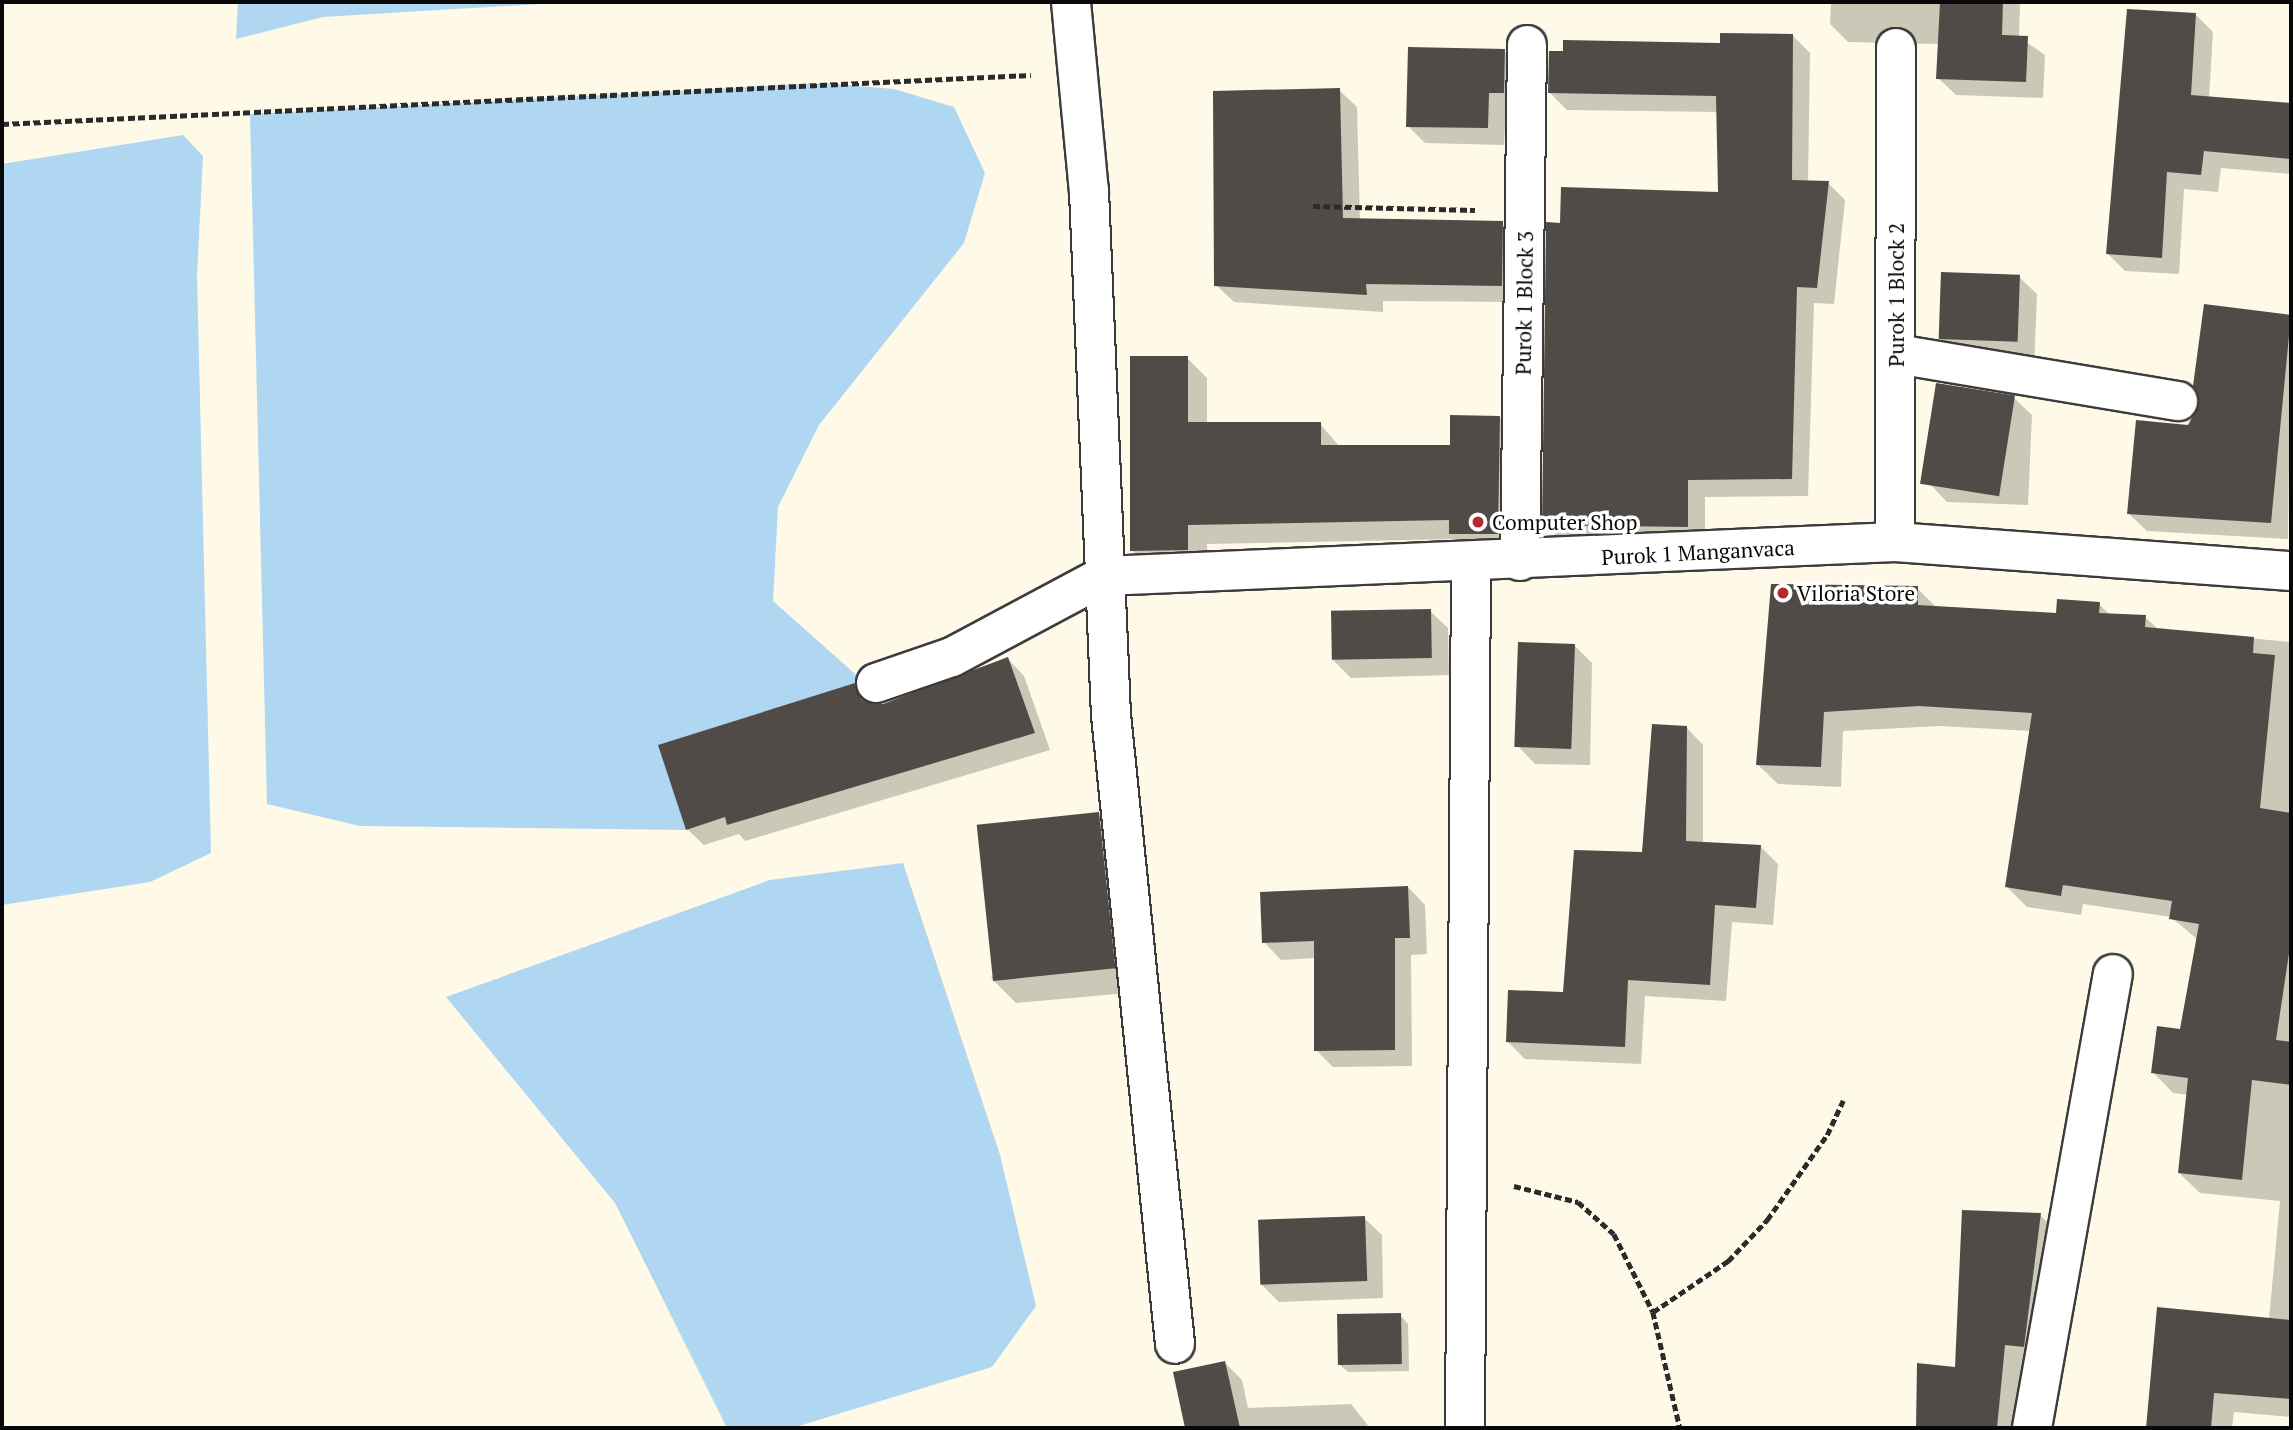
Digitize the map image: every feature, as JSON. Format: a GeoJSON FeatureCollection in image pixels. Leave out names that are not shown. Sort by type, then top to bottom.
{"type":"FeatureCollection","features":[{"type":"Feature","properties":{"kind":"street"},"geometry":{"type":"LineString","coordinates":[[1071,2],[1081,72],[1111,715],[1175,1344]]}},
{"type":"Feature","properties":{"kind":"street","name":"Purok 1 Block 3"},"geometry":{"type":"LineString","coordinates":[[1520,561],[1527,45]]}},
{"type":"Feature","properties":{"kind":"street","name":"Purok 1 Block 2"},"geometry":{"type":"LineString","coordinates":[[1895,542],[1896,48]]}},
{"type":"Feature","properties":{"kind":"street"},"geometry":{"type":"LineString","coordinates":[[1896,354],[2178,401]]}},
{"type":"Feature","properties":{"kind":"street","name":"Purok 1 Manganvaca"},"geometry":{"type":"LineString","coordinates":[[1104,576],[1471,564],[1895,542],[2291,571]]}},
{"type":"Feature","properties":{"kind":"street"},"geometry":{"type":"LineString","coordinates":[[1465,1428],[1471,564]]}},
{"type":"Feature","properties":{"kind":"street"},"geometry":{"type":"LineString","coordinates":[[876,683],[973,647],[1104,576]]}},
{"type":"Feature","properties":{"kind":"street"},"geometry":{"type":"LineString","coordinates":[[2032,1428],[2113,974]]}},
{"type":"Feature","properties":{"kind":"path"},"geometry":{"type":"LineString","coordinates":[[2,124],[1081,72]]}},
{"type":"Feature","properties":{"kind":"path"},"geometry":{"type":"LineString","coordinates":[[1313,206],[1525,212]]}},
{"type":"Feature","properties":{"kind":"path"},"geometry":{"type":"LineString","coordinates":[[1653,1312],[1728,1261],[1767,1220],[1827,1135],[1843,1100]]}},
{"type":"Feature","properties":{"kind":"path"},"geometry":{"type":"LineString","coordinates":[[1467,1183],[1531,1188],[1578,1202],[1614,1234],[1653,1312],[1680,1428]]}},
{"type":"Feature","properties":{"kind":"water"},"geometry":{"type":"Polygon","coordinates":[[[238,2],[574,2],[323,17],[236,39],[238,2]]]}},
{"type":"Feature","properties":{"kind":"water"},"geometry":{"type":"Polygon","coordinates":[[[823,83],[894,89],[954,107],[985,173],[964,243],[819,425],[778,507],[773,601],[863,681],[659,745],[686,830],[360,826],[267,804],[250,114],[823,83]]]}},
{"type":"Feature","properties":{"kind":"water"},"geometry":{"type":"Polygon","coordinates":[[[183,135],[203,156],[197,276],[211,853],[150,882],[2,905],[2,164],[183,135]]]}},
{"type":"Feature","properties":{"kind":"water"},"geometry":{"type":"Polygon","coordinates":[[[903,863],[1000,1155],[1036,1306],[992,1367],[792,1428],[727,1428],[615,1203],[446,997],[770,880],[903,863]]]}},
{"type":"Feature","properties":{"kind":"building"},"geometry":{"type":"Polygon","coordinates":[[[1940,2],[2003,2],[2002,35],[2028,36],[2026,82],[1936,79],[1940,2]]]}},
{"type":"Feature","properties":{"kind":"building"},"geometry":{"type":"Polygon","coordinates":[[[2127,9],[2196,13],[2191,95],[2291,103],[2291,159],[2204,151],[2201,175],[2167,172],[2162,258],[2106,254],[2127,9]]]}},
{"type":"Feature","properties":{"kind":"building"},"geometry":{"type":"Polygon","coordinates":[[[1720,33],[1793,34],[1792,180],[1829,181],[1817,288],[1797,287],[1792,479],[1688,480],[1688,527],[1542,525],[1546,222],[1560,223],[1561,187],[1718,192],[1716,96],[1548,93],[1549,51],[1563,51],[1563,40],[1720,43],[1720,33]]]}},
{"type":"Feature","properties":{"kind":"building"},"geometry":{"type":"Polygon","coordinates":[[[1408,47],[1505,49],[1504,93],[1489,93],[1488,128],[1406,127],[1408,47]]]}},
{"type":"Feature","properties":{"kind":"building"},"geometry":{"type":"Polygon","coordinates":[[[1340,88],[1343,218],[1503,221],[1502,286],[1366,284],[1367,295],[1214,286],[1213,91],[1340,88]]]}},
{"type":"Feature","properties":{"kind":"building"},"geometry":{"type":"Polygon","coordinates":[[[1941,272],[2020,275],[2018,342],[1939,339],[1941,272]]]}},
{"type":"Feature","properties":{"kind":"building"},"geometry":{"type":"Polygon","coordinates":[[[2204,304],[2291,315],[2271,523],[2127,514],[2136,420],[2188,425],[2199,405],[2193,386],[2204,304]]]}},
{"type":"Feature","properties":{"kind":"building"},"geometry":{"type":"Polygon","coordinates":[[[1130,356],[1188,356],[1188,422],[1321,422],[1321,445],[1450,445],[1450,415],[1500,416],[1498,534],[1449,534],[1449,520],[1188,525],[1188,550],[1130,551],[1130,356]]]}},
{"type":"Feature","properties":{"kind":"building"},"geometry":{"type":"Polygon","coordinates":[[[1936,383],[2015,396],[1999,496],[1920,484],[1936,383]]]}},
{"type":"Feature","properties":{"kind":"building"},"geometry":{"type":"Polygon","coordinates":[[[1771,584],[1918,586],[1918,605],[2056,613],[2057,599],[2100,602],[2099,613],[2146,615],[2145,627],[2254,637],[2253,653],[2275,655],[2260,808],[2291,813],[2291,940],[2276,1040],[2291,1042],[2291,1085],[2252,1080],[2242,1180],[2178,1173],[2188,1078],[2151,1073],[2157,1026],[2180,1029],[2199,924],[2169,919],[2172,901],[2063,885],[2061,896],[2005,887],[2032,713],[1919,706],[1824,712],[1821,767],[1756,765],[1771,584]]]}},
{"type":"Feature","properties":{"kind":"building"},"geometry":{"type":"Polygon","coordinates":[[[1431,609],[1432,658],[1332,660],[1331,611],[1431,609]]]}},
{"type":"Feature","properties":{"kind":"building"},"geometry":{"type":"Polygon","coordinates":[[[1518,642],[1575,644],[1571,749],[1514,747],[1518,642]]]}},
{"type":"Feature","properties":{"kind":"building"},"geometry":{"type":"Polygon","coordinates":[[[1008,657],[1035,733],[727,825],[725,817],[686,830],[658,745],[855,683],[862,700],[883,704],[1008,657]]]}},
{"type":"Feature","properties":{"kind":"building"},"geometry":{"type":"Polygon","coordinates":[[[1652,724],[1687,726],[1686,841],[1761,845],[1756,908],[1715,905],[1710,985],[1628,980],[1625,1047],[1506,1042],[1508,990],[1563,992],[1574,850],[1642,852],[1652,724]]]}},
{"type":"Feature","properties":{"kind":"building"},"geometry":{"type":"Polygon","coordinates":[[[1099,812],[1115,968],[993,981],[977,825],[1099,812]]]}},
{"type":"Feature","properties":{"kind":"building"},"geometry":{"type":"Polygon","coordinates":[[[1408,886],[1410,938],[1395,938],[1395,1050],[1314,1051],[1314,941],[1262,943],[1260,892],[1408,886]]]}},
{"type":"Feature","properties":{"kind":"building"},"geometry":{"type":"Polygon","coordinates":[[[1962,1210],[2041,1213],[2024,1347],[2005,1345],[1997,1428],[1916,1428],[1917,1363],[1955,1367],[1962,1210]]]}},
{"type":"Feature","properties":{"kind":"building"},"geometry":{"type":"Polygon","coordinates":[[[1365,1216],[1367,1281],[1260,1285],[1258,1220],[1365,1216]]]}},
{"type":"Feature","properties":{"kind":"building"},"geometry":{"type":"Polygon","coordinates":[[[2157,1307],[2291,1320],[2291,1399],[2214,1393],[2211,1428],[2146,1428],[2157,1307]]]}},
{"type":"Feature","properties":{"kind":"building"},"geometry":{"type":"Polygon","coordinates":[[[1401,1313],[1402,1364],[1338,1365],[1337,1314],[1401,1313]]]}},
{"type":"Feature","properties":{"kind":"building"},"geometry":{"type":"Polygon","coordinates":[[[1225,1361],[1240,1428],[1185,1428],[1173,1372],[1225,1361]]]}},
{"type":"Feature","properties":{"kind":"place","name":"Computer Shop"},"geometry":{"type":"Point","coordinates":[1478,522]}},
{"type":"Feature","properties":{"kind":"place","name":"Viloria Store"},"geometry":{"type":"Point","coordinates":[1783,593]}}]}
